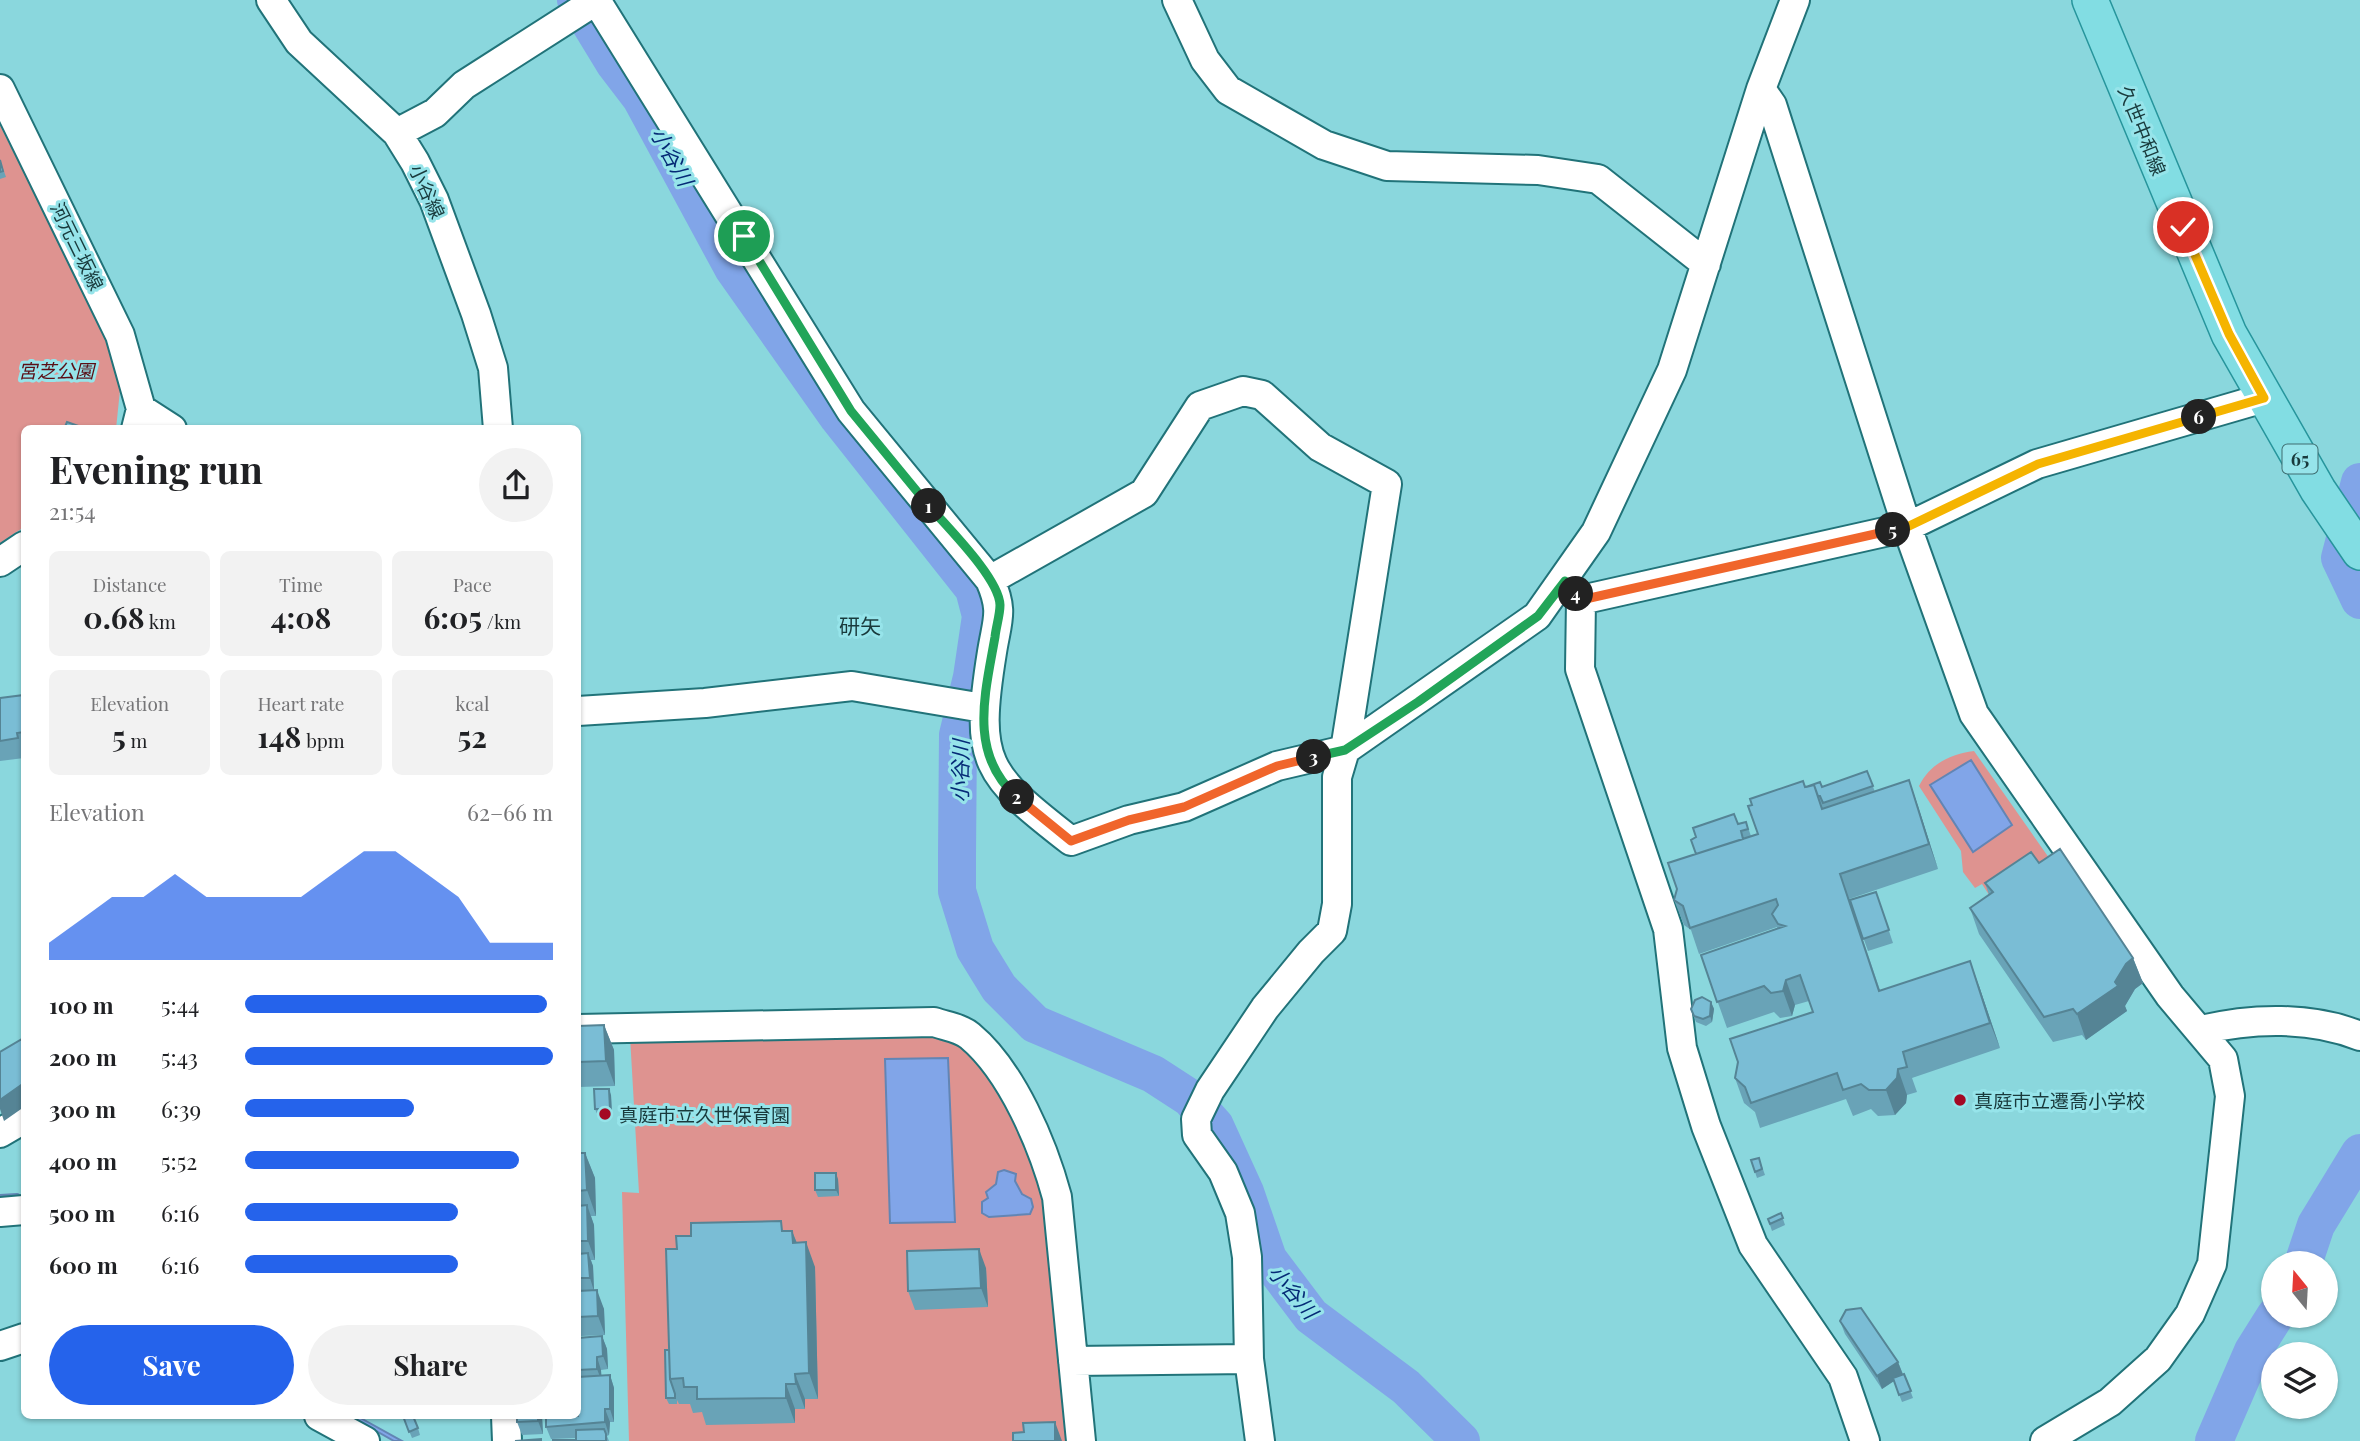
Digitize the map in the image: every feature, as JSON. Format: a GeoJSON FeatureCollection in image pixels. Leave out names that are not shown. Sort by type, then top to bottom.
{"type":"FeatureCollection","features":[{"type":"Feature","properties":{"kind":"main road","name":"久世中和線"},"geometry":{"type":"LineString","coordinates":[[2090,0],[2229,334],[2264,398],[2350,537]]}},
{"type":"Feature","properties":{"kind":"street","name":"小谷線"},"geometry":{"type":"LineString","coordinates":[[271,0],[299,42],[397,134],[434,200],[493,368],[498,425]]}},
{"type":"Feature","properties":{"kind":"street"},"geometry":{"type":"LineString","coordinates":[[397,134],[435,113],[464,85],[596,0],[851,411],[990,580],[1000,604],[983,708],[988,760],[1004,786],[1071,841],[1129,820],[1184,807],[1277,766],[1345,750],[1573,591],[1907,527],[2038,464],[2264,398]]}},
{"type":"Feature","properties":{"kind":"street"},"geometry":{"type":"LineString","coordinates":[[1177,0],[1205,60],[1228,90],[1324,145],[1387,166],[1538,170],[1598,179],[1706,264]]}},
{"type":"Feature","properties":{"kind":"street"},"geometry":{"type":"LineString","coordinates":[[1795,0],[1761,89],[1672,370],[1596,532],[1573,591],[1580,669],[1668,929],[1682,1048],[1706,1126],[1753,1245],[1843,1377],[1865,1441]]}},
{"type":"Feature","properties":{"kind":"street","name":"河元三坂線"},"geometry":{"type":"LineString","coordinates":[[0,89],[120,335],[138,419]]}},
{"type":"Feature","properties":{"kind":"street"},"geometry":{"type":"LineString","coordinates":[[1761,89],[1772,105],[1907,527],[1974,714],[2170,996],[2223,1059],[2230,1096],[2212,1264],[2190,1314],[2158,1359],[2110,1402],[2045,1441]]}},
{"type":"Feature","properties":{"kind":"street"},"geometry":{"type":"LineString","coordinates":[[990,580],[1144,493],[1200,406],[1243,391],[1262,395],[1320,447],[1387,484],[1345,750],[1337,777],[1337,904],[1332,932],[1311,952],[1265,1008],[1210,1090],[1196,1119],[1197,1135],[1223,1172],[1240,1213],[1247,1257],[1250,1359],[1260,1441]]}},
{"type":"Feature","properties":{"kind":"street"},"geometry":{"type":"LineString","coordinates":[[138,419],[158,425]]}},
{"type":"Feature","properties":{"kind":"street"},"geometry":{"type":"LineString","coordinates":[[0,562],[21,547]]}},
{"type":"Feature","properties":{"kind":"street"},"geometry":{"type":"LineString","coordinates":[[581,711],[705,703],[852,686],[983,708]]}},
{"type":"Feature","properties":{"kind":"street"},"geometry":{"type":"LineString","coordinates":[[581,1029],[934,1022],[967,1034],[992,1058],[1048,1162],[1057,1197],[1081,1441]]}},
{"type":"Feature","properties":{"kind":"street"},"geometry":{"type":"LineString","coordinates":[[2201,1030],[2235,1022],[2301,1022],[2360,1036]]}},
{"type":"Feature","properties":{"kind":"street"},"geometry":{"type":"LineString","coordinates":[[0,1133],[21,1121]]}},
{"type":"Feature","properties":{"kind":"street"},"geometry":{"type":"LineString","coordinates":[[0,1212],[21,1210]]}},
{"type":"Feature","properties":{"kind":"street"},"geometry":{"type":"LineString","coordinates":[[0,1346],[21,1339]]}},
{"type":"Feature","properties":{"kind":"street"},"geometry":{"type":"LineString","coordinates":[[1073,1362],[1250,1359]]}},
{"type":"Feature","properties":{"kind":"street"},"geometry":{"type":"LineString","coordinates":[[325,1419],[365,1441]]}},
{"type":"Feature","properties":{"kind":"street"},"geometry":{"type":"LineString","coordinates":[[506,1419],[507,1441]]}},
{"type":"Feature","properties":{"kind":"green space","name":"宮芝公園"},"geometry":{"type":"Polygon","coordinates":[[[0,125],[108,343],[120,390],[116,425],[21,425],[21,529],[0,543],[0,125]]]}},
{"type":"Feature","properties":{"kind":"green space"},"geometry":{"type":"Polygon","coordinates":[[[1974,751],[2054,865],[1993,901],[1982,884],[1975,888],[1963,872],[1961,851],[1919,786],[1929,772],[1942,761],[1974,751]]]}},
{"type":"Feature","properties":{"kind":"green space"},"geometry":{"type":"Polygon","coordinates":[[[630,1036],[932,1036],[969,1050],[995,1081],[1043,1175],[1056,1347],[1066,1390],[1071,1441],[629,1441],[622,1192],[639,1193],[630,1036]]]}},
{"type":"Feature","properties":{"kind":"water"},"geometry":{"type":"Polygon","coordinates":[[[1971,760],[2012,825],[1973,852],[1930,785],[1971,760]]]}},
{"type":"Feature","properties":{"kind":"water"},"geometry":{"type":"Polygon","coordinates":[[[948,1058],[955,1222],[890,1223],[885,1059],[948,1058]]]}},
{"type":"Feature","properties":{"kind":"water"},"geometry":{"type":"Polygon","coordinates":[[[1004,1170],[1016,1174],[1015,1181],[1022,1194],[1031,1199],[1033,1207],[1030,1214],[989,1217],[982,1213],[982,1202],[988,1198],[986,1192],[996,1184],[998,1172],[1004,1170]]]}},
{"type":"Feature","properties":{"kind":"water"},"geometry":{"type":"Polygon","coordinates":[[[355,1419],[362,1419],[402,1441],[394,1441],[355,1419]]]}},
{"type":"Feature","properties":{"kind":"building"},"geometry":{"type":"Polygon","coordinates":[[[21,695],[21,732],[17,733],[18,738],[0,741],[0,698],[21,695]]]}},
{"type":"Feature","properties":{"kind":"building"},"geometry":{"type":"Polygon","coordinates":[[[1867,771],[1873,786],[1823,803],[1814,785],[1806,787],[1820,782],[1822,787],[1867,771]]]}},
{"type":"Feature","properties":{"kind":"building"},"geometry":{"type":"Polygon","coordinates":[[[1909,780],[1929,844],[1840,874],[1879,991],[1970,961],[1990,1023],[1903,1052],[1907,1067],[1898,1069],[1897,1078],[1886,1090],[1869,1090],[1861,1084],[1843,1090],[1837,1073],[1751,1103],[1745,1087],[1735,1078],[1738,1062],[1730,1039],[1813,1012],[1800,975],[1786,980],[1783,991],[1771,993],[1764,986],[1717,1002],[1701,955],[1785,926],[1778,924],[1772,914],[1778,905],[1776,899],[1690,928],[1683,906],[1674,900],[1677,889],[1668,863],[1758,834],[1748,806],[1752,805],[1750,799],[1803,781],[1805,787],[1814,785],[1822,809],[1909,780]]]}},
{"type":"Feature","properties":{"kind":"building"},"geometry":{"type":"Polygon","coordinates":[[[1734,814],[1738,824],[1746,822],[1748,829],[1741,831],[1743,839],[1696,854],[1691,840],[1696,837],[1693,828],[1734,814]]]}},
{"type":"Feature","properties":{"kind":"building"},"geometry":{"type":"Polygon","coordinates":[[[2060,849],[2133,958],[2115,982],[2118,986],[2077,1014],[2073,1009],[2044,1017],[1970,908],[1993,892],[1985,883],[2031,852],[2039,863],[2060,849]]]}},
{"type":"Feature","properties":{"kind":"building"},"geometry":{"type":"Polygon","coordinates":[[[1876,892],[1889,930],[1863,939],[1850,900],[1876,892]]]}},
{"type":"Feature","properties":{"kind":"building"},"geometry":{"type":"Polygon","coordinates":[[[1702,997],[1711,1002],[1710,1016],[1703,1019],[1694,1016],[1691,1009],[1695,1000],[1702,997]]]}},
{"type":"Feature","properties":{"kind":"building"},"geometry":{"type":"Polygon","coordinates":[[[604,1025],[606,1061],[581,1062],[581,1026],[604,1025]]]}},
{"type":"Feature","properties":{"kind":"building"},"geometry":{"type":"Polygon","coordinates":[[[21,1040],[21,1085],[0,1100],[0,1052],[21,1040]]]}},
{"type":"Feature","properties":{"kind":"building"},"geometry":{"type":"Polygon","coordinates":[[[594,1089],[609,1089],[610,1109],[595,1109],[594,1089]]]}},
{"type":"Feature","properties":{"kind":"building"},"geometry":{"type":"Polygon","coordinates":[[[581,1153],[585,1153],[587,1190],[581,1191],[581,1153]]]}},
{"type":"Feature","properties":{"kind":"building"},"geometry":{"type":"Polygon","coordinates":[[[1759,1158],[1762,1169],[1755,1172],[1751,1160],[1759,1158]]]}},
{"type":"Feature","properties":{"kind":"building"},"geometry":{"type":"Polygon","coordinates":[[[815,1173],[836,1173],[836,1190],[815,1190],[815,1173]]]}},
{"type":"Feature","properties":{"kind":"building"},"geometry":{"type":"Polygon","coordinates":[[[587,1205],[588,1241],[581,1241],[581,1206],[587,1205]]]}},
{"type":"Feature","properties":{"kind":"building"},"geometry":{"type":"Polygon","coordinates":[[[1781,1213],[1783,1218],[1770,1224],[1768,1219],[1781,1213]]]}},
{"type":"Feature","properties":{"kind":"building"},"geometry":{"type":"Polygon","coordinates":[[[781,1221],[782,1231],[792,1231],[793,1243],[806,1242],[809,1373],[795,1374],[796,1384],[786,1384],[786,1398],[697,1399],[697,1387],[684,1387],[683,1378],[670,1379],[666,1249],[677,1249],[676,1236],[691,1236],[691,1223],[781,1221]]]}},
{"type":"Feature","properties":{"kind":"building"},"geometry":{"type":"Polygon","coordinates":[[[979,1249],[981,1288],[908,1291],[907,1251],[979,1249]]]}},
{"type":"Feature","properties":{"kind":"building"},"geometry":{"type":"Polygon","coordinates":[[[588,1253],[590,1278],[581,1278],[581,1254],[588,1253]]]}},
{"type":"Feature","properties":{"kind":"building"},"geometry":{"type":"Polygon","coordinates":[[[597,1290],[598,1316],[581,1317],[581,1291],[597,1290]]]}},
{"type":"Feature","properties":{"kind":"building"},"geometry":{"type":"Polygon","coordinates":[[[1861,1308],[1898,1362],[1877,1376],[1840,1321],[1846,1310],[1861,1308]]]}},
{"type":"Feature","properties":{"kind":"building"},"geometry":{"type":"Polygon","coordinates":[[[602,1336],[603,1356],[597,1357],[597,1369],[581,1370],[581,1338],[602,1336]]]}},
{"type":"Feature","properties":{"kind":"building"},"geometry":{"type":"Polygon","coordinates":[[[665,1350],[669,1350],[670,1379],[675,1398],[666,1398],[665,1350]]]}},
{"type":"Feature","properties":{"kind":"building"},"geometry":{"type":"Polygon","coordinates":[[[1904,1374],[1911,1391],[1899,1395],[1893,1378],[1904,1374]]]}},
{"type":"Feature","properties":{"kind":"building"},"geometry":{"type":"Polygon","coordinates":[[[610,1375],[610,1409],[605,1409],[605,1422],[546,1427],[546,1419],[581,1419],[581,1377],[610,1375]]]}},
{"type":"Feature","properties":{"kind":"building"},"geometry":{"type":"Polygon","coordinates":[[[404,1419],[414,1419],[418,1428],[409,1432],[404,1419]]]}},
{"type":"Feature","properties":{"kind":"building"},"geometry":{"type":"Polygon","coordinates":[[[517,1419],[538,1419],[538,1421],[517,1422],[517,1419]]]}},
{"type":"Feature","properties":{"kind":"building"},"geometry":{"type":"Polygon","coordinates":[[[1055,1422],[1055,1441],[1013,1441],[1013,1433],[1024,1432],[1023,1423],[1055,1422]]]}},
{"type":"Feature","properties":{"kind":"building"},"geometry":{"type":"Polygon","coordinates":[[[604,1429],[606,1441],[576,1441],[576,1430],[604,1429]]]}},
{"type":"Feature","properties":{"kind":"waterway","name":"小谷川"},"geometry":{"type":"LineString","coordinates":[[576,0],[615,64],[641,98],[733,268],[838,417],[974,589],[981,616],[972,677],[958,735],[957,891],[975,949],[999,988],[1035,1024],[1153,1074],[1190,1098],[1215,1126],[1245,1192],[1268,1259],[1311,1316],[1406,1387],[1461,1441]]}},
{"type":"Feature","properties":{"kind":"waterway"},"geometry":{"type":"LineString","coordinates":[[2360,482],[2340,558],[2360,600]]}},
{"type":"Feature","properties":{"kind":"waterway"},"geometry":{"type":"LineString","coordinates":[[2307,1251],[2316,1225],[2360,1153]]}},
{"type":"Feature","properties":{"kind":"waterway"},"geometry":{"type":"LineString","coordinates":[[0,1197],[17,1196]]}},
{"type":"Feature","properties":{"kind":"waterway"},"geometry":{"type":"LineString","coordinates":[[2214,1441],[2253,1351],[2267,1328]]}},
{"type":"Feature","properties":{"kind":"place","name":"真庭市立遷喬小学校"},"geometry":{"type":"Point","coordinates":[1960,1100]}},
{"type":"Feature","properties":{"kind":"place","name":"真庭市立久世保育園"},"geometry":{"type":"Point","coordinates":[605,1114]}},
{"type":"Feature","properties":{"kind":"district","name":"研矢"},"geometry":{"type":"Point","coordinates":[860,625]}},
{"type":"Feature","properties":{"kind":"route"},"geometry":{"type":"LineString","coordinates":[[744,236],[851,411],[990,580],[1000,604],[983,708],[988,760],[1004,786],[1071,841],[1129,820],[1184,807],[1277,766],[1345,750],[1418,702],[1538,616],[1565,581],[1581,600],[1907,527],[2038,464],[2264,398],[2229,334],[2183,227]]}}]}
